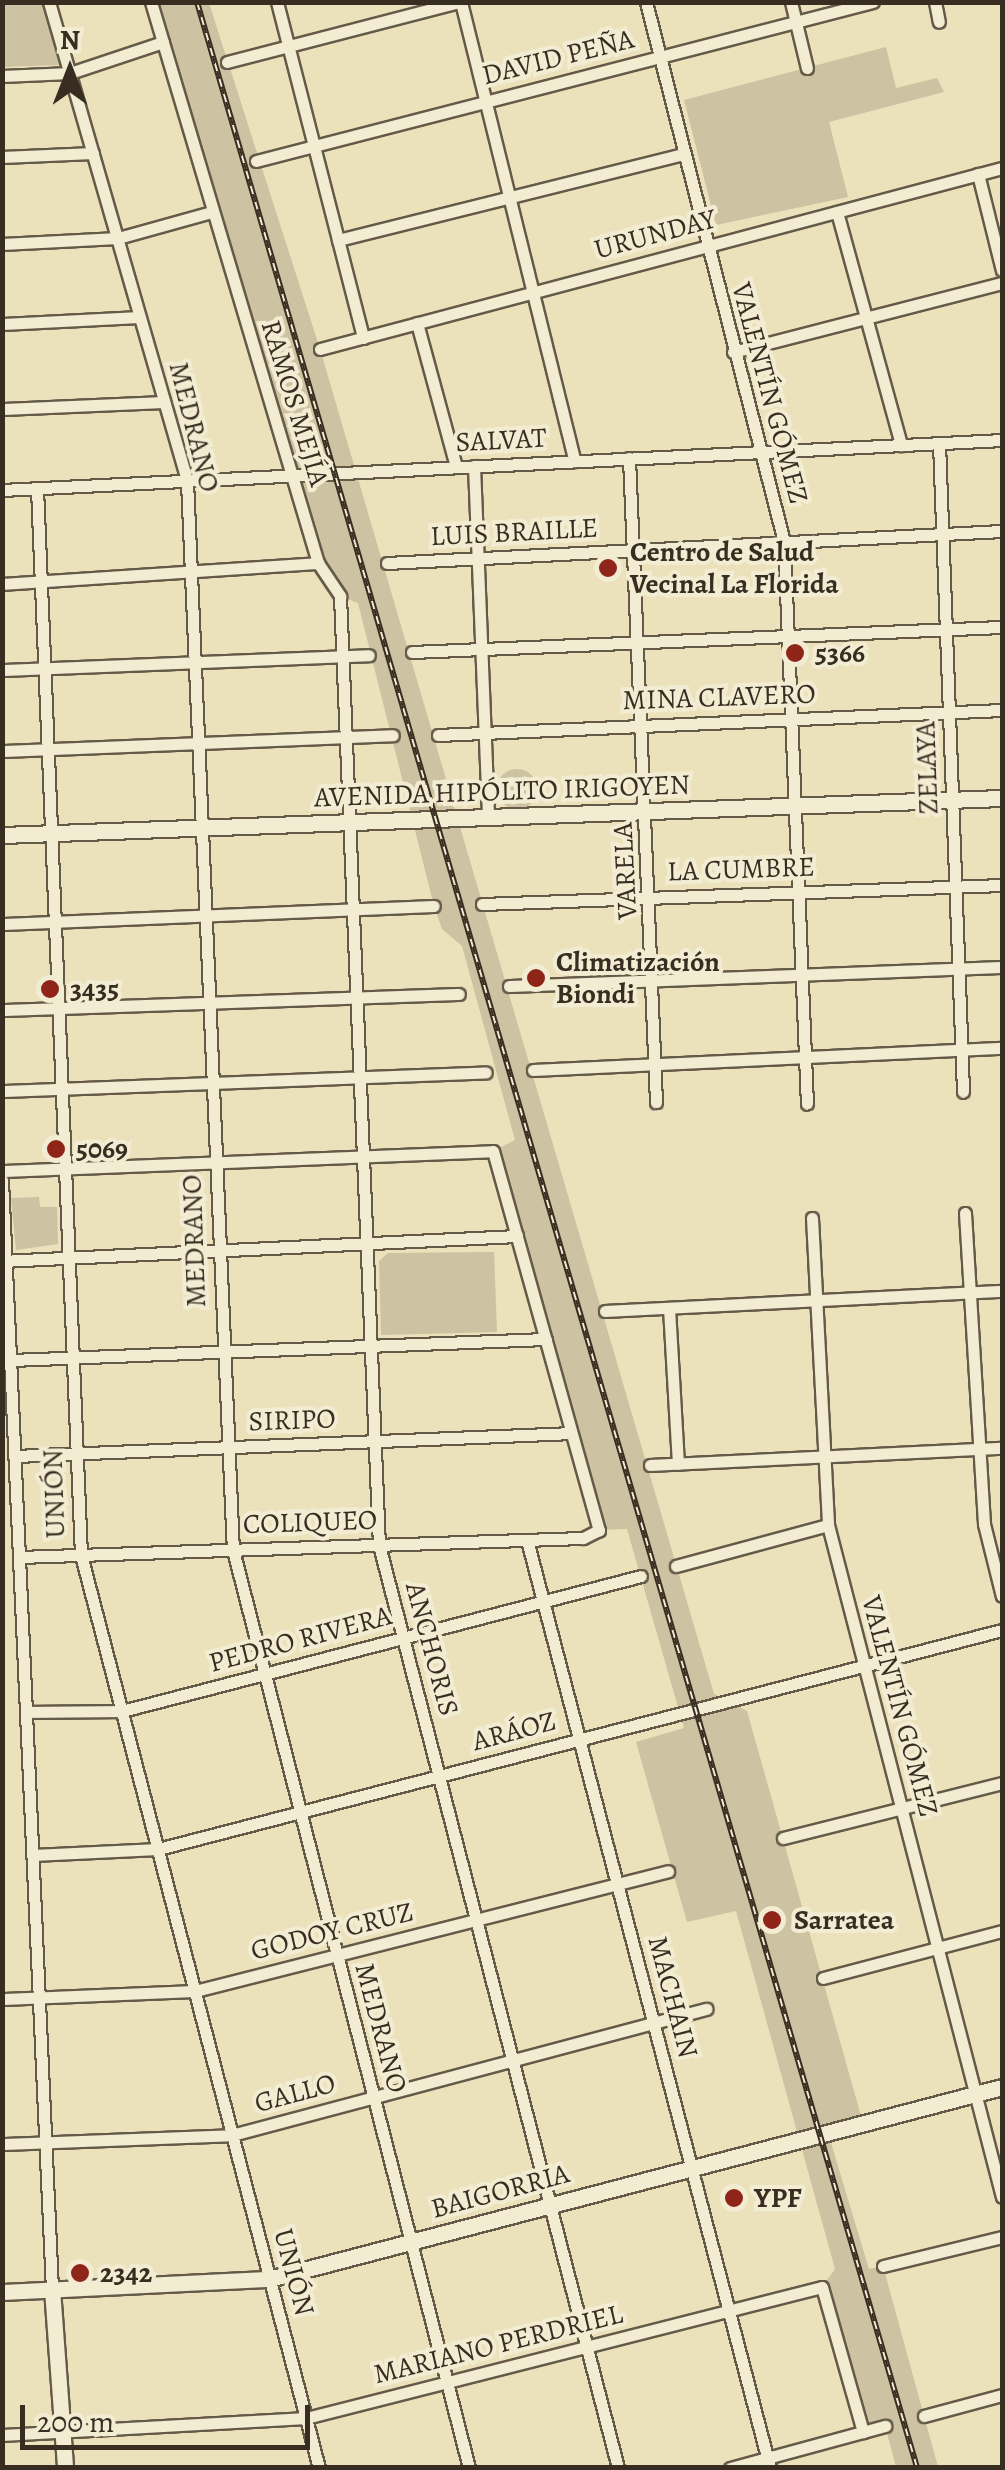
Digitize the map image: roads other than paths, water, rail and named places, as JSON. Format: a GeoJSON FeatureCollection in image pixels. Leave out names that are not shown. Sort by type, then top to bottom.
{"type":"FeatureCollection","features":[{"type":"Feature","properties":{"kind":"street","name":"MEDRANO"},"geometry":{"type":"LineString","coordinates":[[48,2],[187,481],[233,1550],[469,2468]]}},
{"type":"Feature","properties":{"kind":"street","name":"RAMOS MEJÍA"},"geometry":{"type":"LineString","coordinates":[[151,2],[290,476],[318,563],[340,596],[350,820]]}},
{"type":"Feature","properties":{"kind":"street"},"geometry":{"type":"LineString","coordinates":[[277,2],[363,338]]}},
{"type":"Feature","properties":{"kind":"street"},"geometry":{"type":"LineString","coordinates":[[227,62],[460,2],[576,461]]}},
{"type":"Feature","properties":{"kind":"street","name":"VALENTÍN GÓMEZ"},"geometry":{"type":"LineString","coordinates":[[646,2],[784,542],[807,1104]]}},
{"type":"Feature","properties":{"kind":"street"},"geometry":{"type":"LineString","coordinates":[[791,2],[807,68]]}},
{"type":"Feature","properties":{"kind":"street","name":"DAVID PEÑA"},"geometry":{"type":"LineString","coordinates":[[256,161],[873,2]]}},
{"type":"Feature","properties":{"kind":"street"},"geometry":{"type":"LineString","coordinates":[[934,2],[939,22]]}},
{"type":"Feature","properties":{"kind":"street"},"geometry":{"type":"LineString","coordinates":[[2,76],[70,73],[162,42]]}},
{"type":"Feature","properties":{"kind":"street"},"geometry":{"type":"LineString","coordinates":[[2,158],[92,154]]}},
{"type":"Feature","properties":{"kind":"street"},"geometry":{"type":"LineString","coordinates":[[338,240],[684,154]]}},
{"type":"Feature","properties":{"kind":"street","name":"URUNDAY"},"geometry":{"type":"LineString","coordinates":[[320,350],[1002,168]]}},
{"type":"Feature","properties":{"kind":"street"},"geometry":{"type":"LineString","coordinates":[[978,174],[1002,270]]}},
{"type":"Feature","properties":{"kind":"street"},"geometry":{"type":"LineString","coordinates":[[2,244],[118,238],[212,212]]}},
{"type":"Feature","properties":{"kind":"street"},"geometry":{"type":"LineString","coordinates":[[837,212],[901,445]]}},
{"type":"Feature","properties":{"kind":"street"},"geometry":{"type":"LineString","coordinates":[[733,352],[1002,282]]}},
{"type":"Feature","properties":{"kind":"street"},"geometry":{"type":"LineString","coordinates":[[2,324],[139,316]]}},
{"type":"Feature","properties":{"kind":"street"},"geometry":{"type":"LineString","coordinates":[[417,324],[456,467]]}},
{"type":"Feature","properties":{"kind":"street"},"geometry":{"type":"LineString","coordinates":[[2,410],[164,402]]}},
{"type":"Feature","properties":{"kind":"street","name":"SALVAT"},"geometry":{"type":"LineString","coordinates":[[2,490],[1002,440]]}},
{"type":"Feature","properties":{"kind":"street","name":"ZELAYA"},"geometry":{"type":"LineString","coordinates":[[939,443],[963,1092]]}},
{"type":"Feature","properties":{"kind":"street","name":"VARELA"},"geometry":{"type":"LineString","coordinates":[[628,458],[652,897],[656,1102]]}},
{"type":"Feature","properties":{"kind":"street"},"geometry":{"type":"LineString","coordinates":[[474,466],[488,814]]}},
{"type":"Feature","properties":{"kind":"street","name":"UNIÓN"},"geometry":{"type":"LineString","coordinates":[[37,488],[48,668],[81,1555],[319,2468]]}},
{"type":"Feature","properties":{"kind":"street","name":"LUIS BRAILLE"},"geometry":{"type":"LineString","coordinates":[[387,563],[1002,531]]}},
{"type":"Feature","properties":{"kind":"street"},"geometry":{"type":"LineString","coordinates":[[2,584],[318,563]]}},
{"type":"Feature","properties":{"kind":"street"},"geometry":{"type":"LineString","coordinates":[[412,652],[1002,627]]}},
{"type":"Feature","properties":{"kind":"street"},"geometry":{"type":"LineString","coordinates":[[2,670],[368,655]]}},
{"type":"Feature","properties":{"kind":"street","name":"MINA CLAVERO"},"geometry":{"type":"LineString","coordinates":[[438,735],[1002,710]]}},
{"type":"Feature","properties":{"kind":"street"},"geometry":{"type":"LineString","coordinates":[[2,750],[393,736]]}},
{"type":"Feature","properties":{"kind":"street","name":"AVENIDA HIPÓLITO IRIGOYEN"},"geometry":{"type":"LineString","coordinates":[[2,834],[1002,798]]}},
{"type":"Feature","properties":{"kind":"street","name":"ANCHORIS"},"geometry":{"type":"LineString","coordinates":[[350,820],[379,1545],[554,2203],[618,2468]]}},
{"type":"Feature","properties":{"kind":"street","name":"LA CUMBRE"},"geometry":{"type":"LineString","coordinates":[[482,904],[1002,885]]}},
{"type":"Feature","properties":{"kind":"street"},"geometry":{"type":"LineString","coordinates":[[2,924],[434,906]]}},
{"type":"Feature","properties":{"kind":"street"},"geometry":{"type":"LineString","coordinates":[[509,986],[1002,968]]}},
{"type":"Feature","properties":{"kind":"street"},"geometry":{"type":"LineString","coordinates":[[2,1010],[459,994]]}},
{"type":"Feature","properties":{"kind":"street"},"geometry":{"type":"LineString","coordinates":[[534,1070],[1002,1048]]}},
{"type":"Feature","properties":{"kind":"street"},"geometry":{"type":"LineString","coordinates":[[2,1091],[486,1072]]}},
{"type":"Feature","properties":{"kind":"street"},"geometry":{"type":"LineString","coordinates":[[2,1171],[493,1151],[572,1433]]}},
{"type":"Feature","properties":{"kind":"street"},"geometry":{"type":"LineString","coordinates":[[2,1180],[52,2289],[65,2468]]}},
{"type":"Feature","properties":{"kind":"street"},"geometry":{"type":"LineString","coordinates":[[966,1212],[984,1524],[1002,1596]]}},
{"type":"Feature","properties":{"kind":"street","name":"VALENTÍN GÓMEZ"},"geometry":{"type":"LineString","coordinates":[[812,1218],[828,1525],[1002,2197]]}},
{"type":"Feature","properties":{"kind":"street"},"geometry":{"type":"LineString","coordinates":[[4,1261],[517,1236]]}},
{"type":"Feature","properties":{"kind":"street"},"geometry":{"type":"LineString","coordinates":[[605,1311],[1002,1291]]}},
{"type":"Feature","properties":{"kind":"street"},"geometry":{"type":"LineString","coordinates":[[670,1308],[678,1464]]}},
{"type":"Feature","properties":{"kind":"street"},"geometry":{"type":"LineString","coordinates":[[10,1360],[546,1339]]}},
{"type":"Feature","properties":{"kind":"street","name":"SIRIPO"},"geometry":{"type":"LineString","coordinates":[[15,1456],[572,1433]]}},
{"type":"Feature","properties":{"kind":"street","name":"COLIQUEO"},"geometry":{"type":"LineString","coordinates":[[20,1557],[583,1538],[599,1530],[572,1433]]}},
{"type":"Feature","properties":{"kind":"street"},"geometry":{"type":"LineString","coordinates":[[650,1465],[1002,1448]]}},
{"type":"Feature","properties":{"kind":"street"},"geometry":{"type":"LineString","coordinates":[[676,1566],[828,1525]]}},
{"type":"Feature","properties":{"kind":"street","name":"MACHAIN"},"geometry":{"type":"LineString","coordinates":[[526,1540],[769,2463]]}},
{"type":"Feature","properties":{"kind":"street","name":"PEDRO RIVERA"},"geometry":{"type":"LineString","coordinates":[[26,1712],[122,1711],[641,1576]]}},
{"type":"Feature","properties":{"kind":"street","name":"ARÁOZ"},"geometry":{"type":"LineString","coordinates":[[33,1855],[158,1848],[1002,1630]]}},
{"type":"Feature","properties":{"kind":"street"},"geometry":{"type":"LineString","coordinates":[[783,1838],[1002,1782]]}},
{"type":"Feature","properties":{"kind":"street","name":"GODOY CRUZ"},"geometry":{"type":"LineString","coordinates":[[2,1999],[195,1991],[668,1871]]}},
{"type":"Feature","properties":{"kind":"street"},"geometry":{"type":"LineString","coordinates":[[822,1978],[1002,1932]]}},
{"type":"Feature","properties":{"kind":"street","name":"GALLO"},"geometry":{"type":"LineString","coordinates":[[2,2144],[232,2135],[708,2009]]}},
{"type":"Feature","properties":{"kind":"street","name":"BAIGORRIA"},"geometry":{"type":"LineString","coordinates":[[2,2292],[269,2279],[1002,2086]]}},
{"type":"Feature","properties":{"kind":"street"},"geometry":{"type":"LineString","coordinates":[[883,2266],[1002,2237]]}},
{"type":"Feature","properties":{"kind":"street","name":"MARIANO PERDRIEL"},"geometry":{"type":"LineString","coordinates":[[2,2434],[306,2418],[822,2287],[863,2432]]}},
{"type":"Feature","properties":{"kind":"street"},"geometry":{"type":"LineString","coordinates":[[924,2416],[1002,2395]]}},
{"type":"Feature","properties":{"kind":"street"},"geometry":{"type":"LineString","coordinates":[[730,2468],[769,2463],[884,2426]]}},
{"type":"Feature","properties":{"kind":"railway"},"geometry":{"type":"LineString","coordinates":[[197,2],[917,2468]]}},
{"type":"Feature","properties":{"kind":"place","name":"Centro de Salud Vecinal La Florida"},"geometry":{"type":"Point","coordinates":[608,568]}},
{"type":"Feature","properties":{"kind":"place","name":"5366"},"geometry":{"type":"Point","coordinates":[795,653]}},
{"type":"Feature","properties":{"kind":"place","name":"Climatización Biondi"},"geometry":{"type":"Point","coordinates":[536,978]}},
{"type":"Feature","properties":{"kind":"place","name":"3435"},"geometry":{"type":"Point","coordinates":[50,989]}},
{"type":"Feature","properties":{"kind":"place","name":"5069"},"geometry":{"type":"Point","coordinates":[56,1149]}},
{"type":"Feature","properties":{"kind":"place","name":"Sarratea"},"geometry":{"type":"Point","coordinates":[772,1920]}},
{"type":"Feature","properties":{"kind":"place","name":"YPF"},"geometry":{"type":"Point","coordinates":[734,2198]}},
{"type":"Feature","properties":{"kind":"place","name":"2342"},"geometry":{"type":"Point","coordinates":[80,2273]}}]}
